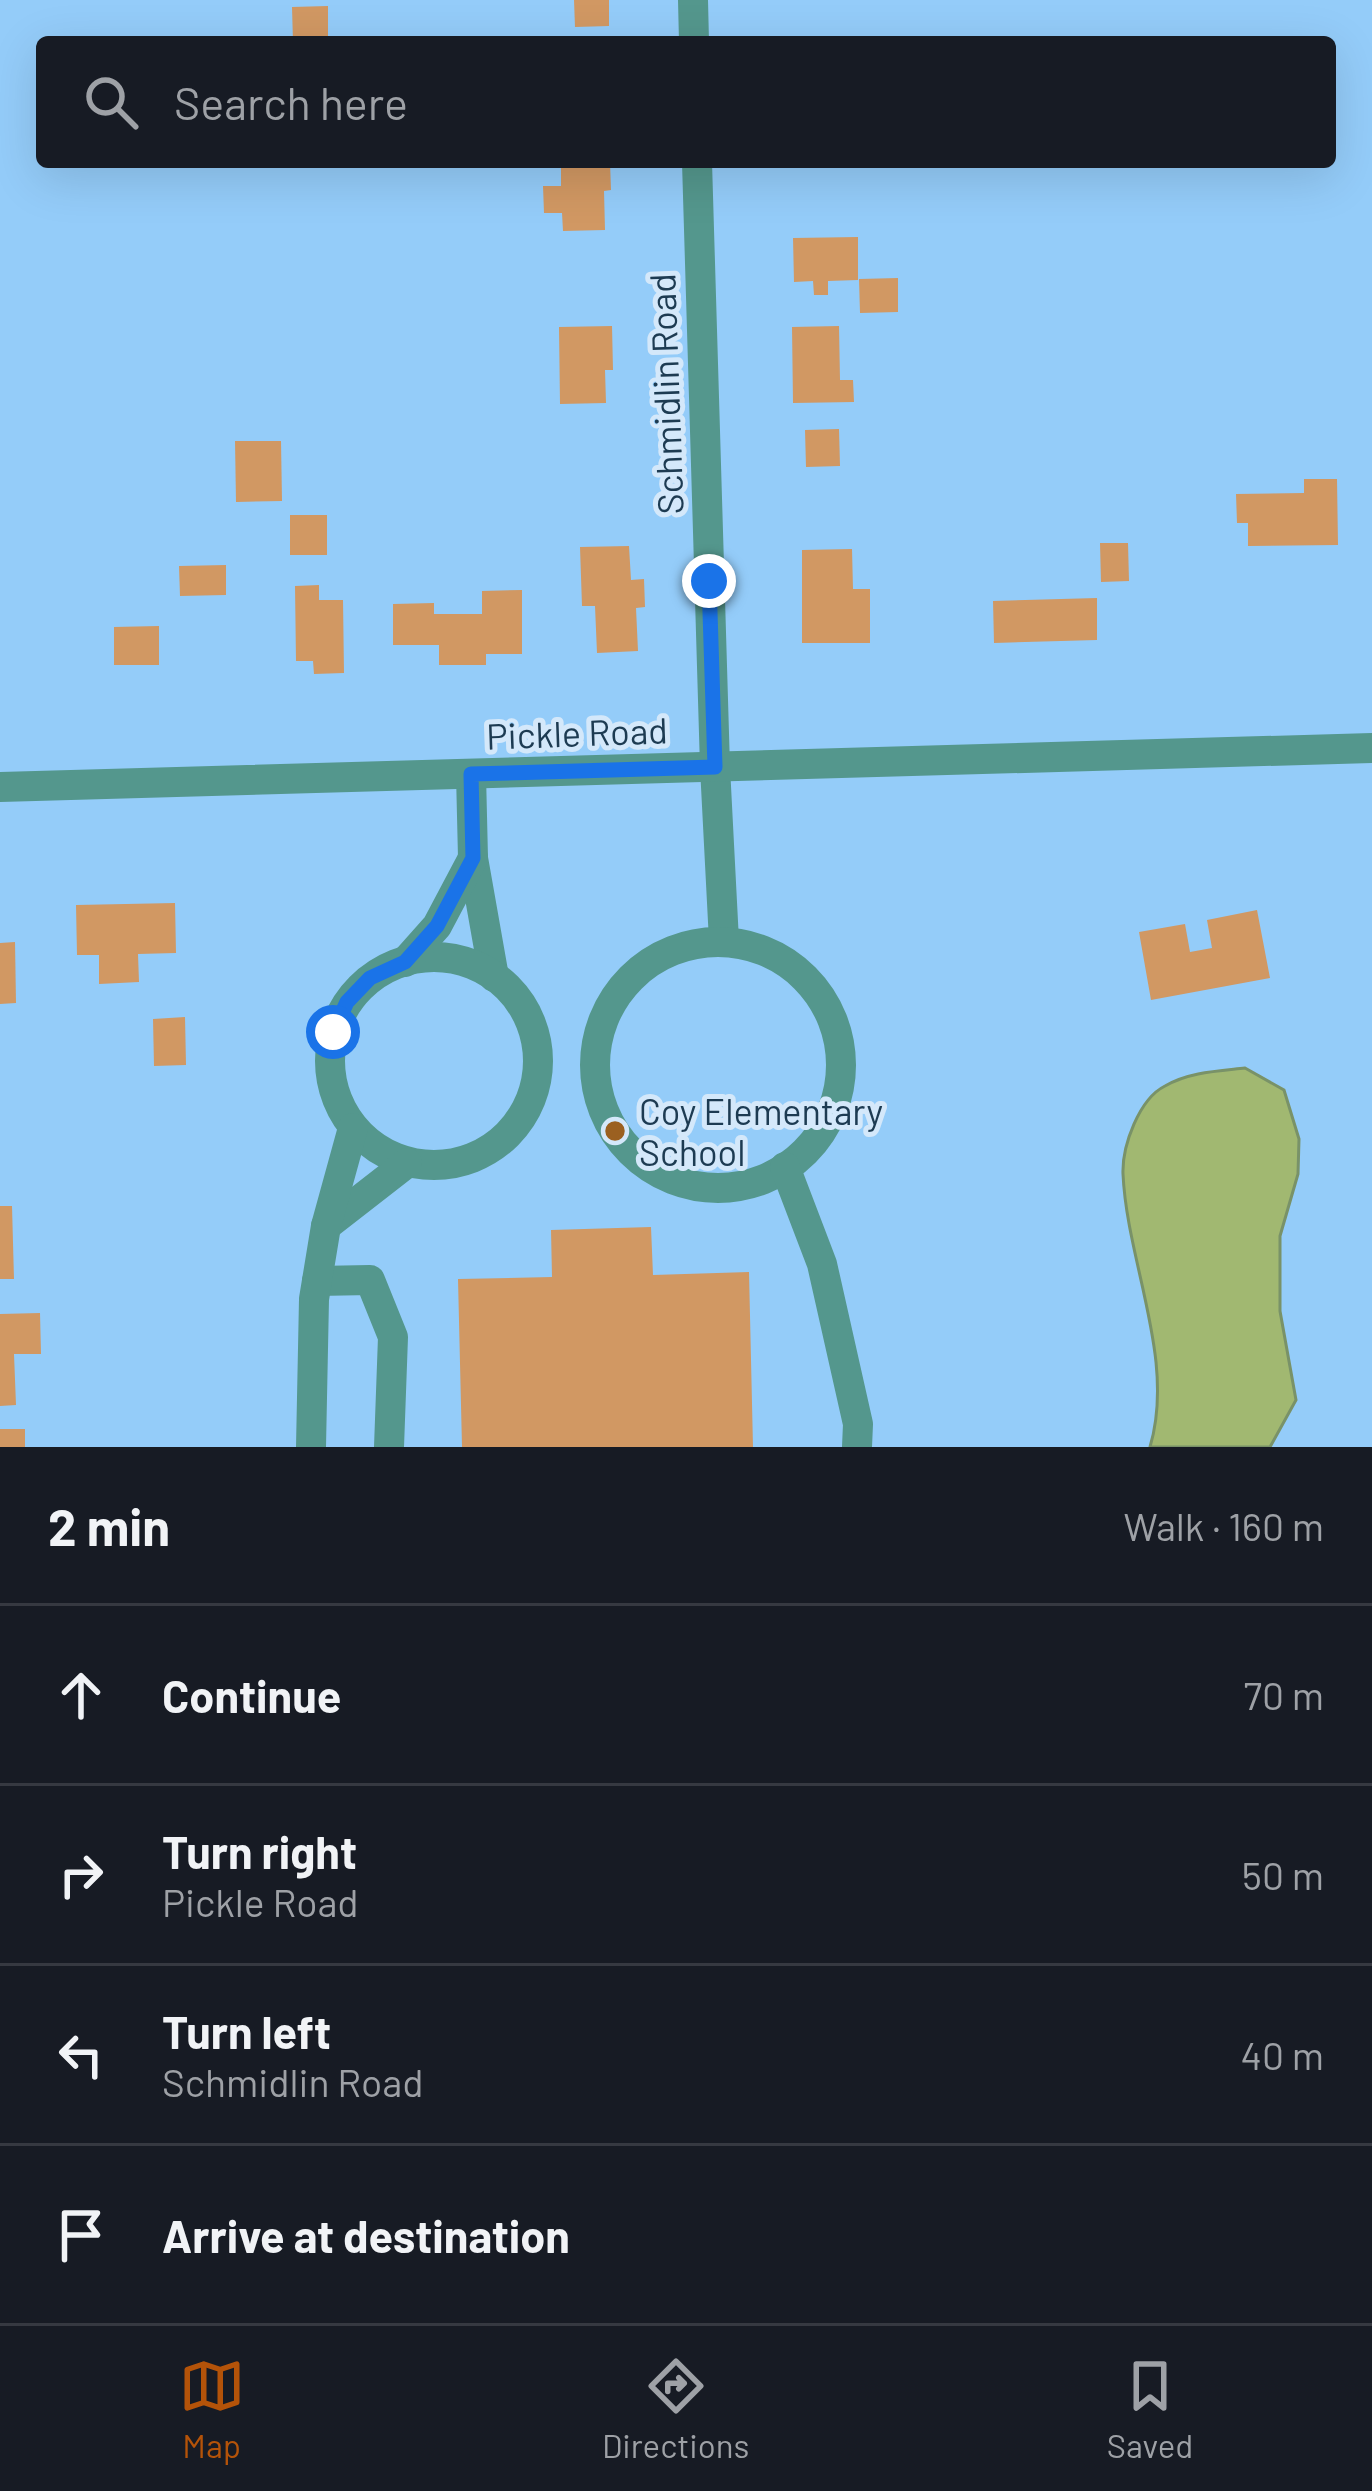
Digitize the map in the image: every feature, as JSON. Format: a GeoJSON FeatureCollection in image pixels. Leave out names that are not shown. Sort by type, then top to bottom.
{"type":"FeatureCollection","features":[{"type":"Feature","properties":{"kind":"street"},"geometry":{"type":"LineString","coordinates":[[693,0],[694,36]]}},
{"type":"Feature","properties":{"kind":"street","name":"Schmidlin Road"},"geometry":{"type":"LineString","coordinates":[[697,168],[724,941]]}},
{"type":"Feature","properties":{"kind":"street","name":"Pickle Road"},"geometry":{"type":"LineString","coordinates":[[0,787],[1372,748]]}},
{"type":"Feature","properties":{"kind":"street"},"geometry":{"type":"LineString","coordinates":[[471,774],[473,858],[494,977]]}},
{"type":"Feature","properties":{"kind":"street"},"geometry":{"type":"LineString","coordinates":[[405,962],[437,926],[473,858]]}},
{"type":"Feature","properties":{"kind":"street"},"geometry":{"type":"LineString","coordinates":[[724,941],[764,950],[800,971],[826,1003],[840,1040],[841,1081],[830,1119],[806,1152],[773,1176],[734,1187],[694,1186],[656,1172],[625,1145],[604,1112],[595,1072],[599,1031],[616,994],[646,964],[683,946],[724,941]]}},
{"type":"Feature","properties":{"kind":"street"},"geometry":{"type":"LineString","coordinates":[[435,957],[471,963],[494,977],[525,1009],[537,1042],[538,1078],[526,1112],[504,1140],[473,1159],[440,1166],[407,1163],[376,1149],[353,1128],[335,1098],[329,1065],[333,1032],[347,1002],[370,978],[405,962],[435,957]]}},
{"type":"Feature","properties":{"kind":"street"},"geometry":{"type":"LineString","coordinates":[[311,1447],[314,1299],[326,1226],[353,1128]]}},
{"type":"Feature","properties":{"kind":"street"},"geometry":{"type":"LineString","coordinates":[[326,1226],[407,1163]]}},
{"type":"Feature","properties":{"kind":"street"},"geometry":{"type":"LineString","coordinates":[[785,1167],[822,1264],[858,1424],[857,1447]]}},
{"type":"Feature","properties":{"kind":"street"},"geometry":{"type":"LineString","coordinates":[[317,1281],[370,1280],[393,1337],[389,1447]]}},
{"type":"Feature","properties":{"kind":"shaded area"},"geometry":{"type":"Polygon","coordinates":[[[1245,1068],[1284,1090],[1299,1139],[1298,1174],[1280,1236],[1280,1311],[1296,1400],[1270,1447],[1150,1447],[1157,1380],[1126,1208],[1125,1150],[1140,1112],[1156,1092],[1194,1075],[1245,1068]]]}},
{"type":"Feature","properties":{"kind":"building"},"geometry":{"type":"Polygon","coordinates":[[[574,0],[609,0],[609,26],[575,27],[574,0]]]}},
{"type":"Feature","properties":{"kind":"building"},"geometry":{"type":"Polygon","coordinates":[[[328,6],[328,36],[293,36],[292,7],[328,6]]]}},
{"type":"Feature","properties":{"kind":"building"},"geometry":{"type":"Polygon","coordinates":[[[561,168],[610,168],[611,190],[604,191],[605,230],[563,231],[562,213],[544,213],[543,186],[561,186],[561,168]]]}},
{"type":"Feature","properties":{"kind":"building"},"geometry":{"type":"Polygon","coordinates":[[[858,237],[858,280],[828,281],[828,295],[814,295],[813,281],[794,282],[793,238],[858,237]]]}},
{"type":"Feature","properties":{"kind":"building"},"geometry":{"type":"Polygon","coordinates":[[[898,278],[898,312],[860,313],[859,279],[898,278]]]}},
{"type":"Feature","properties":{"kind":"building"},"geometry":{"type":"Polygon","coordinates":[[[612,326],[613,370],[605,370],[606,403],[560,404],[559,327],[612,326]]]}},
{"type":"Feature","properties":{"kind":"building"},"geometry":{"type":"Polygon","coordinates":[[[839,326],[840,380],[853,380],[854,402],[793,403],[792,327],[839,326]]]}},
{"type":"Feature","properties":{"kind":"building"},"geometry":{"type":"Polygon","coordinates":[[[839,429],[840,466],[806,467],[805,430],[839,429]]]}},
{"type":"Feature","properties":{"kind":"building"},"geometry":{"type":"Polygon","coordinates":[[[235,441],[281,441],[282,501],[236,502],[235,441]]]}},
{"type":"Feature","properties":{"kind":"building"},"geometry":{"type":"Polygon","coordinates":[[[1304,479],[1337,479],[1338,545],[1248,546],[1248,523],[1237,523],[1236,494],[1304,493],[1304,479]]]}},
{"type":"Feature","properties":{"kind":"building"},"geometry":{"type":"Polygon","coordinates":[[[290,515],[327,515],[327,555],[290,555],[290,515]]]}},
{"type":"Feature","properties":{"kind":"building"},"geometry":{"type":"Polygon","coordinates":[[[1100,543],[1128,543],[1129,581],[1101,582],[1100,543]]]}},
{"type":"Feature","properties":{"kind":"building"},"geometry":{"type":"Polygon","coordinates":[[[629,546],[631,580],[644,579],[645,607],[636,608],[638,651],[597,653],[595,606],[582,606],[580,547],[629,546]]]}},
{"type":"Feature","properties":{"kind":"building"},"geometry":{"type":"Polygon","coordinates":[[[852,549],[853,589],[870,589],[870,643],[802,643],[802,550],[852,549]]]}},
{"type":"Feature","properties":{"kind":"building"},"geometry":{"type":"Polygon","coordinates":[[[226,565],[226,595],[180,596],[179,566],[226,565]]]}},
{"type":"Feature","properties":{"kind":"building"},"geometry":{"type":"Polygon","coordinates":[[[319,585],[319,600],[343,600],[344,673],[314,674],[313,661],[296,661],[295,586],[319,585]]]}},
{"type":"Feature","properties":{"kind":"building"},"geometry":{"type":"Polygon","coordinates":[[[522,590],[522,654],[486,654],[486,665],[439,665],[439,645],[393,645],[393,604],[434,603],[434,614],[482,614],[482,591],[522,590]]]}},
{"type":"Feature","properties":{"kind":"building"},"geometry":{"type":"Polygon","coordinates":[[[1097,598],[1097,640],[994,643],[993,601],[1097,598]]]}},
{"type":"Feature","properties":{"kind":"building"},"geometry":{"type":"Polygon","coordinates":[[[159,626],[159,665],[114,665],[114,627],[159,626]]]}},
{"type":"Feature","properties":{"kind":"building"},"geometry":{"type":"Polygon","coordinates":[[[175,903],[176,953],[138,954],[139,982],[99,984],[99,955],[77,955],[76,905],[175,903]]]}},
{"type":"Feature","properties":{"kind":"building"},"geometry":{"type":"Polygon","coordinates":[[[1257,910],[1270,978],[1151,1000],[1139,932],[1185,924],[1190,952],[1212,948],[1207,920],[1257,910]]]}},
{"type":"Feature","properties":{"kind":"building"},"geometry":{"type":"Polygon","coordinates":[[[15,942],[16,1003],[0,1004],[0,943],[15,942]]]}},
{"type":"Feature","properties":{"kind":"building"},"geometry":{"type":"Polygon","coordinates":[[[185,1017],[186,1065],[154,1066],[153,1019],[185,1017]]]}},
{"type":"Feature","properties":{"kind":"building"},"geometry":{"type":"Polygon","coordinates":[[[0,1206],[12,1206],[14,1279],[0,1279],[0,1206]]]}},
{"type":"Feature","properties":{"kind":"building"},"geometry":{"type":"Polygon","coordinates":[[[651,1227],[653,1275],[749,1272],[753,1447],[462,1447],[458,1279],[552,1277],[551,1230],[651,1227]]]}},
{"type":"Feature","properties":{"kind":"building"},"geometry":{"type":"Polygon","coordinates":[[[40,1313],[41,1354],[14,1354],[16,1405],[0,1406],[0,1314],[40,1313]]]}},
{"type":"Feature","properties":{"kind":"building"},"geometry":{"type":"Polygon","coordinates":[[[0,1429],[25,1429],[25,1447],[0,1447],[0,1429]]]}},
{"type":"Feature","properties":{"kind":"place","name":"Coy Elementary School"},"geometry":{"type":"Point","coordinates":[615,1131]}},
{"type":"Feature","properties":{"kind":"route"},"geometry":{"type":"LineString","coordinates":[[333,1032],[347,1002],[370,978],[405,962],[437,926],[473,858],[471,774],[715,767],[709,581]]}}]}
